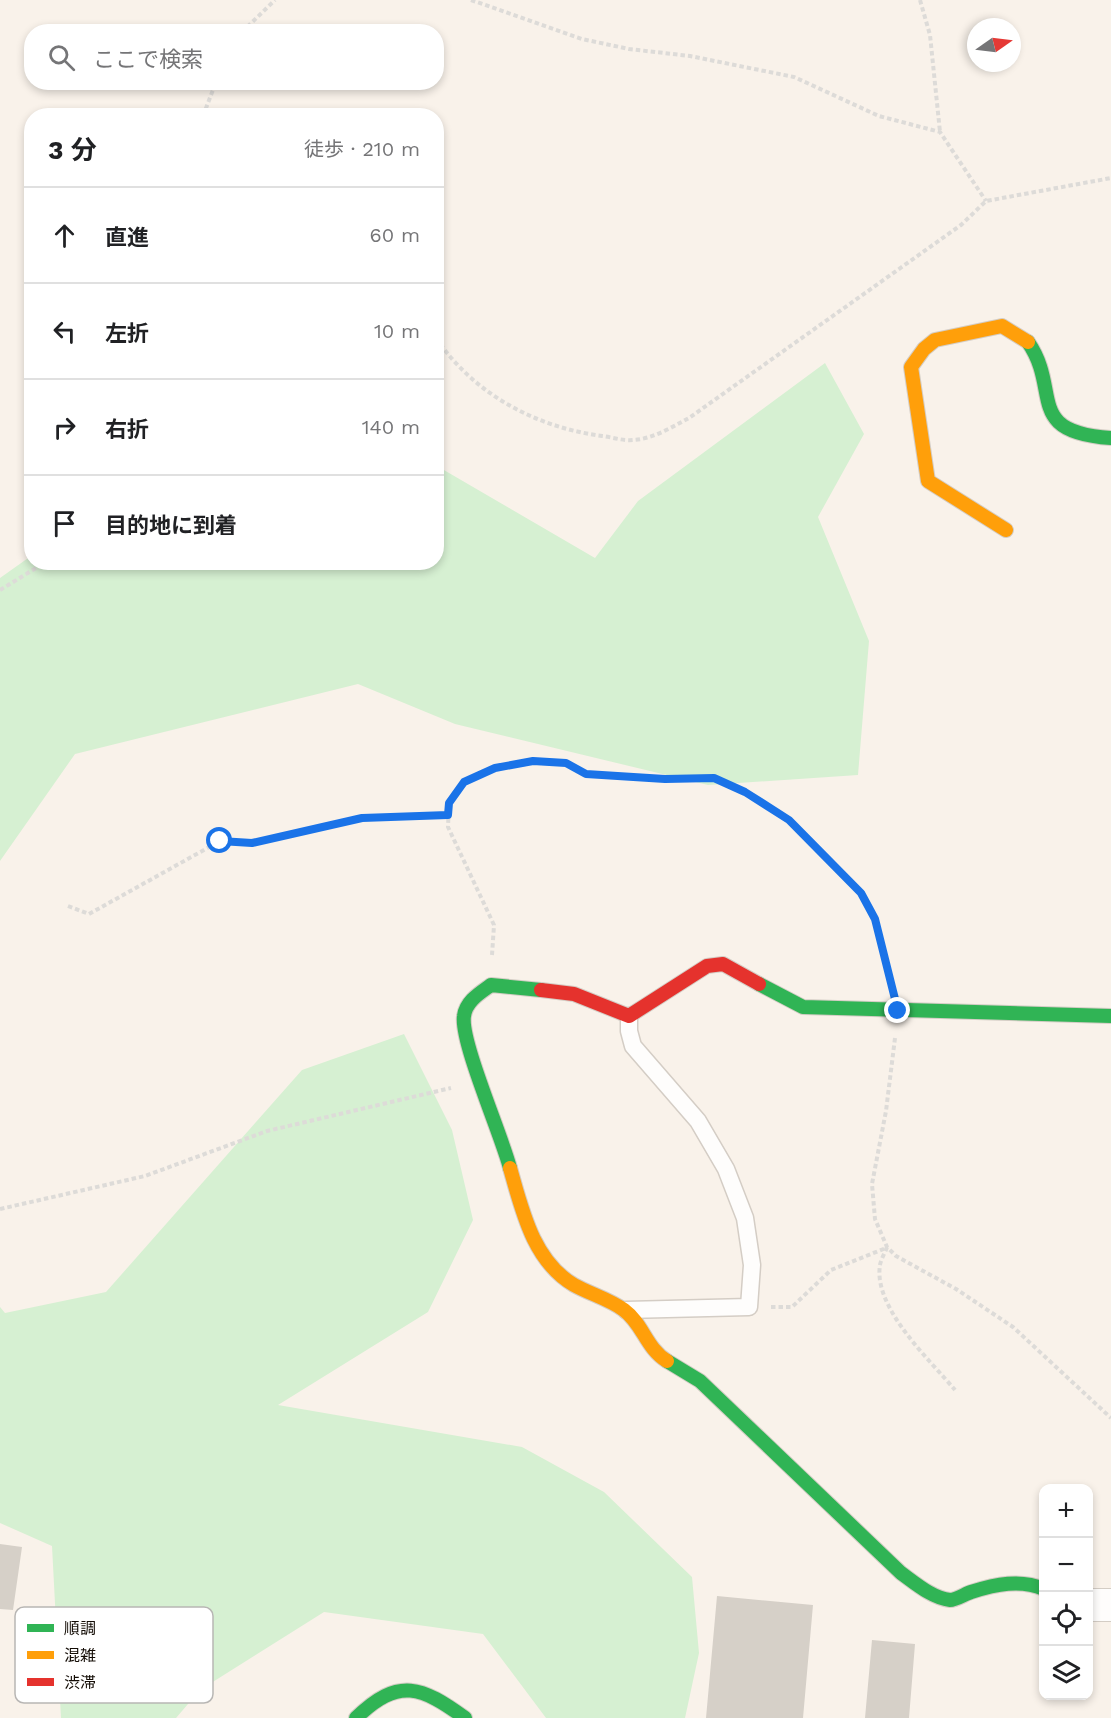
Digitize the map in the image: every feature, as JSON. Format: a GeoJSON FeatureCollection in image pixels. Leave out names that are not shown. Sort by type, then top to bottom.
{"type":"FeatureCollection","features":[{"type":"Feature","properties":{"kind":"street"},"geometry":{"type":"LineString","coordinates":[[1006,530],[928,481],[911,367],[927,343],[940,337],[1004,326],[1029,341],[1039,358],[1045,398],[1053,417],[1066,428],[1090,436],[1111,438]]}},
{"type":"Feature","properties":{"kind":"street"},"geometry":{"type":"LineString","coordinates":[[1039,1588],[1017,1584],[984,1586],[951,1600],[928,1592],[901,1573],[700,1381],[654,1353],[639,1325],[624,1310],[572,1284],[547,1260],[525,1223],[504,1143],[469,1046],[464,1016],[472,999],[491,985],[574,994],[615,1008],[629,1016],[707,966],[723,964],[741,972],[778,996],[803,1007],[1111,1016]]}},
{"type":"Feature","properties":{"kind":"street"},"geometry":{"type":"LineString","coordinates":[[1093,1605],[1111,1605]]}},
{"type":"Feature","properties":{"kind":"street"},"geometry":{"type":"LineString","coordinates":[[356,1718],[379,1700],[400,1692],[418,1691],[465,1718]]}},
{"type":"Feature","properties":{"kind":"lane"},"geometry":{"type":"LineString","coordinates":[[624,1310],[749,1307],[753,1265],[745,1218],[726,1169],[698,1121],[633,1047],[629,1031],[629,1016]]}},
{"type":"Feature","properties":{"kind":"path"},"geometry":{"type":"LineString","coordinates":[[250,24],[275,0]]}},
{"type":"Feature","properties":{"kind":"path"},"geometry":{"type":"LineString","coordinates":[[471,0],[582,39],[629,49],[690,56],[794,77],[879,116],[940,132]]}},
{"type":"Feature","properties":{"kind":"path"},"geometry":{"type":"LineString","coordinates":[[920,0],[930,35],[940,132],[986,201]]}},
{"type":"Feature","properties":{"kind":"path"},"geometry":{"type":"LineString","coordinates":[[206,108],[213,90]]}},
{"type":"Feature","properties":{"kind":"path"},"geometry":{"type":"LineString","coordinates":[[444,350],[482,389],[522,413],[579,433],[634,440],[664,431],[689,418],[962,225],[986,201],[1111,178]]}},
{"type":"Feature","properties":{"kind":"path"},"geometry":{"type":"LineString","coordinates":[[0,590],[33,570]]}},
{"type":"Feature","properties":{"kind":"path"},"geometry":{"type":"LineString","coordinates":[[491,985],[494,925],[448,827],[449,803],[464,782],[495,768],[533,761],[566,763],[586,774],[665,779],[714,778],[745,792],[789,820],[861,893],[875,919],[898,1011],[886,1111],[872,1184],[875,1219],[886,1247],[896,1256],[956,1289],[1013,1327],[1111,1418]]}},
{"type":"Feature","properties":{"kind":"path"},"geometry":{"type":"LineString","coordinates":[[68,906],[89,914],[220,841],[252,843],[362,818],[448,815]]}},
{"type":"Feature","properties":{"kind":"path"},"geometry":{"type":"LineString","coordinates":[[0,1209],[145,1176],[267,1131],[481,1082]]}},
{"type":"Feature","properties":{"kind":"path"},"geometry":{"type":"LineString","coordinates":[[749,1307],[792,1307],[831,1270],[886,1247]]}},
{"type":"Feature","properties":{"kind":"path"},"geometry":{"type":"LineString","coordinates":[[886,1247],[880,1266],[881,1275],[884,1293],[898,1323],[955,1389]]}},
{"type":"Feature","properties":{"kind":"green space"},"geometry":{"type":"Polygon","coordinates":[[[825,363],[864,434],[818,517],[869,641],[858,775],[708,785],[455,724],[358,684],[75,754],[0,861],[0,578],[24,561],[24,570],[444,570],[444,470],[595,558],[638,501],[825,363]]]}},
{"type":"Feature","properties":{"kind":"green space"},"geometry":{"type":"Polygon","coordinates":[[[404,1034],[452,1130],[473,1220],[428,1312],[278,1405],[522,1447],[604,1492],[692,1577],[699,1653],[685,1718],[546,1718],[483,1634],[324,1612],[213,1682],[213,1607],[55,1607],[52,1546],[0,1523],[0,1307],[5,1313],[106,1292],[302,1070],[404,1034]]]}},
{"type":"Feature","properties":{"kind":"green space"},"geometry":{"type":"Polygon","coordinates":[[[60,1703],[189,1703],[176,1718],[61,1718],[60,1703]]]}},
{"type":"Feature","properties":{"kind":"building"},"geometry":{"type":"Polygon","coordinates":[[[0,1544],[22,1547],[13,1610],[0,1609],[0,1544]]]}},
{"type":"Feature","properties":{"kind":"building"},"geometry":{"type":"Polygon","coordinates":[[[717,1596],[813,1605],[803,1718],[706,1718],[717,1596]]]}},
{"type":"Feature","properties":{"kind":"building"},"geometry":{"type":"Polygon","coordinates":[[[872,1640],[915,1644],[909,1718],[865,1718],[872,1640]]]}},
{"type":"Feature","properties":{"kind":"traffic: fast"},"geometry":{"type":"LineString","coordinates":[[1028,342],[1038,360],[1049,406],[1055,418],[1066,427],[1084,434],[1111,438]]}},
{"type":"Feature","properties":{"kind":"traffic: fast"},"geometry":{"type":"LineString","coordinates":[[759,984],[803,1007],[1111,1016]]}},
{"type":"Feature","properties":{"kind":"traffic: fast"},"geometry":{"type":"LineString","coordinates":[[510,1168],[468,1046],[464,1016],[471,1002],[491,985],[541,990]]}},
{"type":"Feature","properties":{"kind":"traffic: fast"},"geometry":{"type":"LineString","coordinates":[[667,1361],[700,1381],[901,1573],[924,1590],[950,1600],[999,1585],[1017,1583],[1039,1587]]}},
{"type":"Feature","properties":{"kind":"traffic: fast"},"geometry":{"type":"LineString","coordinates":[[356,1718],[371,1705],[398,1691],[423,1693],[465,1718]]}},
{"type":"Feature","properties":{"kind":"traffic: slow"},"geometry":{"type":"LineString","coordinates":[[1006,530],[928,481],[911,367],[924,349],[935,340],[1002,326],[1028,342]]}},
{"type":"Feature","properties":{"kind":"traffic: slow"},"geometry":{"type":"LineString","coordinates":[[510,1168],[531,1233],[548,1262],[574,1285],[624,1310],[636,1322],[654,1350],[667,1361]]}},
{"type":"Feature","properties":{"kind":"traffic: jam"},"geometry":{"type":"LineString","coordinates":[[541,990],[574,994],[629,1016],[707,966],[723,964],[759,984]]}},
{"type":"Feature","properties":{"kind":"route"},"geometry":{"type":"LineString","coordinates":[[220,841],[252,843],[362,818],[448,815],[449,803],[464,782],[495,768],[533,761],[566,763],[586,774],[665,779],[714,778],[745,792],[789,820],[861,893],[875,919],[898,1011]]}}]}
